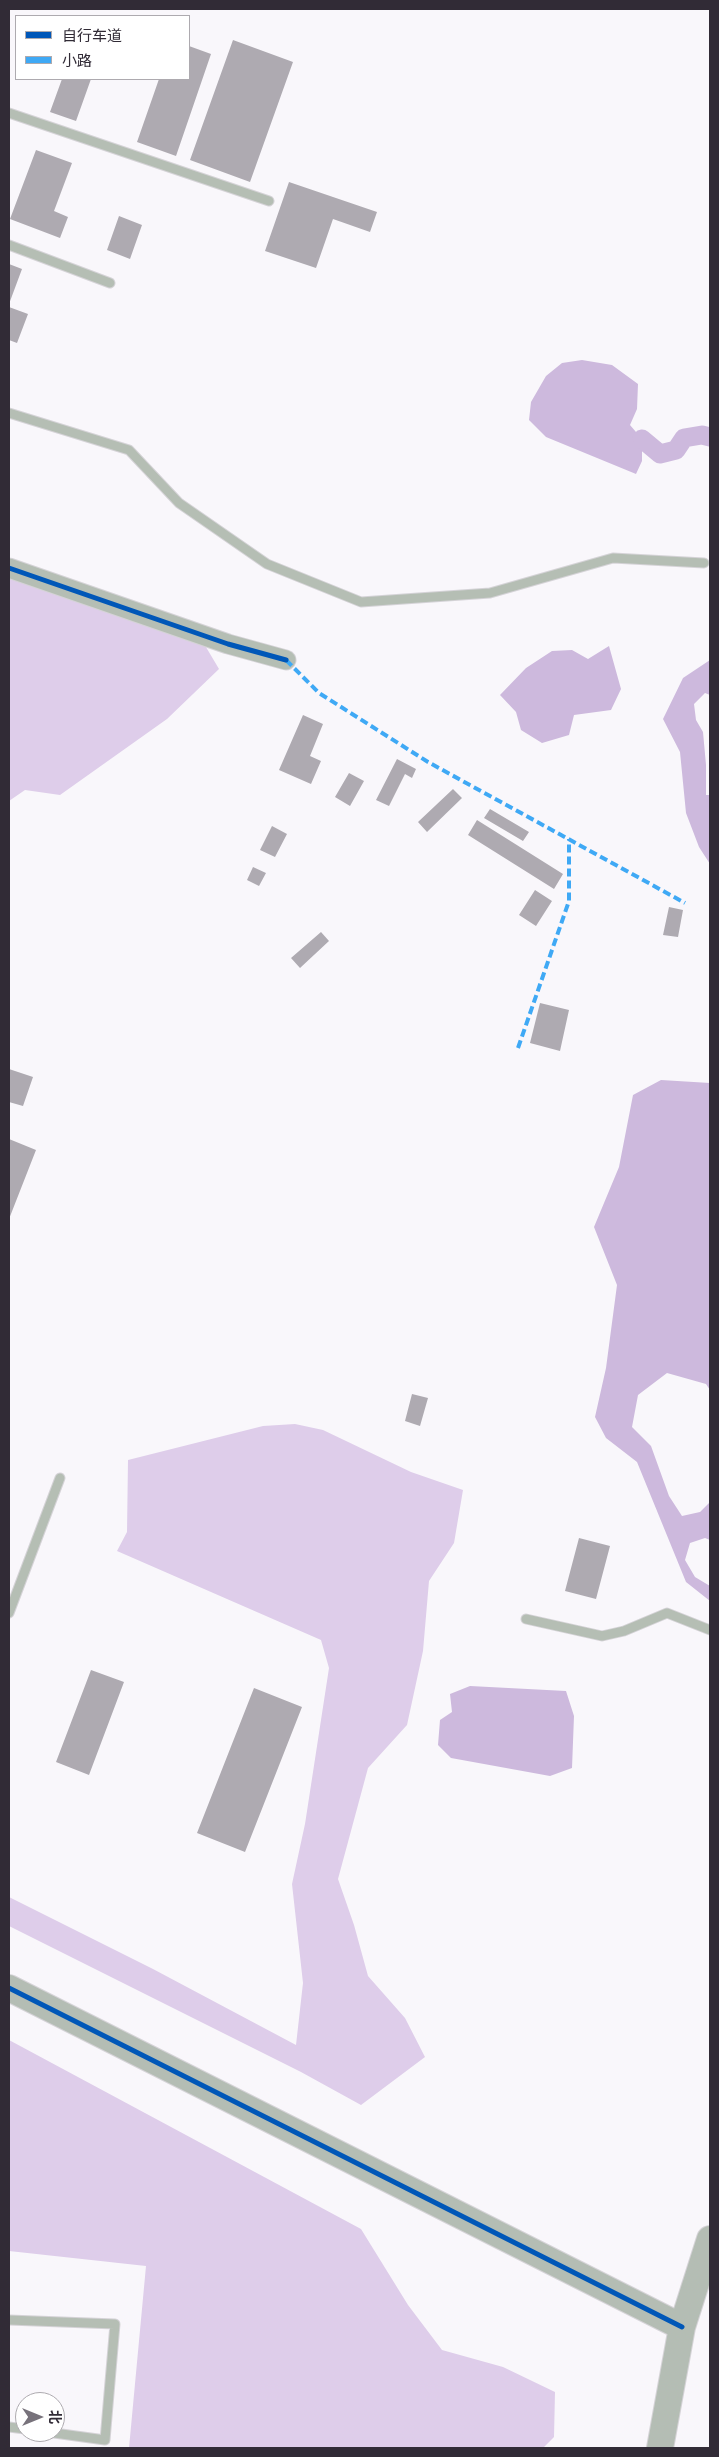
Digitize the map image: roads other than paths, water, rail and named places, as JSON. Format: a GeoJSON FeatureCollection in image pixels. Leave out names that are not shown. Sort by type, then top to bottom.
{"type":"FeatureCollection","features":[{"type":"Feature","properties":{"kind":"street"},"geometry":{"type":"LineString","coordinates":[[9,568],[228,644],[286,660]]}},
{"type":"Feature","properties":{"kind":"street"},"geometry":{"type":"LineString","coordinates":[[9,1988],[682,2327]]}},
{"type":"Feature","properties":{"kind":"street"},"geometry":{"type":"LineString","coordinates":[[660,2448],[682,2327],[710,2239]]}},
{"type":"Feature","properties":{"kind":"lane"},"geometry":{"type":"LineString","coordinates":[[9,114],[269,201]]}},
{"type":"Feature","properties":{"kind":"lane"},"geometry":{"type":"LineString","coordinates":[[9,245],[110,283]]}},
{"type":"Feature","properties":{"kind":"lane"},"geometry":{"type":"LineString","coordinates":[[9,412],[128,450],[179,503],[266,564],[361,602],[490,593],[613,558],[704,563]]}},
{"type":"Feature","properties":{"kind":"lane"},"geometry":{"type":"LineString","coordinates":[[9,1613],[60,1478]]}},
{"type":"Feature","properties":{"kind":"lane"},"geometry":{"type":"LineString","coordinates":[[526,1619],[602,1636],[624,1631],[667,1613],[710,1630]]}},
{"type":"Feature","properties":{"kind":"lane"},"geometry":{"type":"LineString","coordinates":[[9,2320],[115,2324],[105,2440],[65,2434]]}},
{"type":"Feature","properties":{"kind":"waterway"},"geometry":{"type":"LineString","coordinates":[[642,439],[660,454],[676,450],[684,438],[702,435],[710,437]]}}]}
